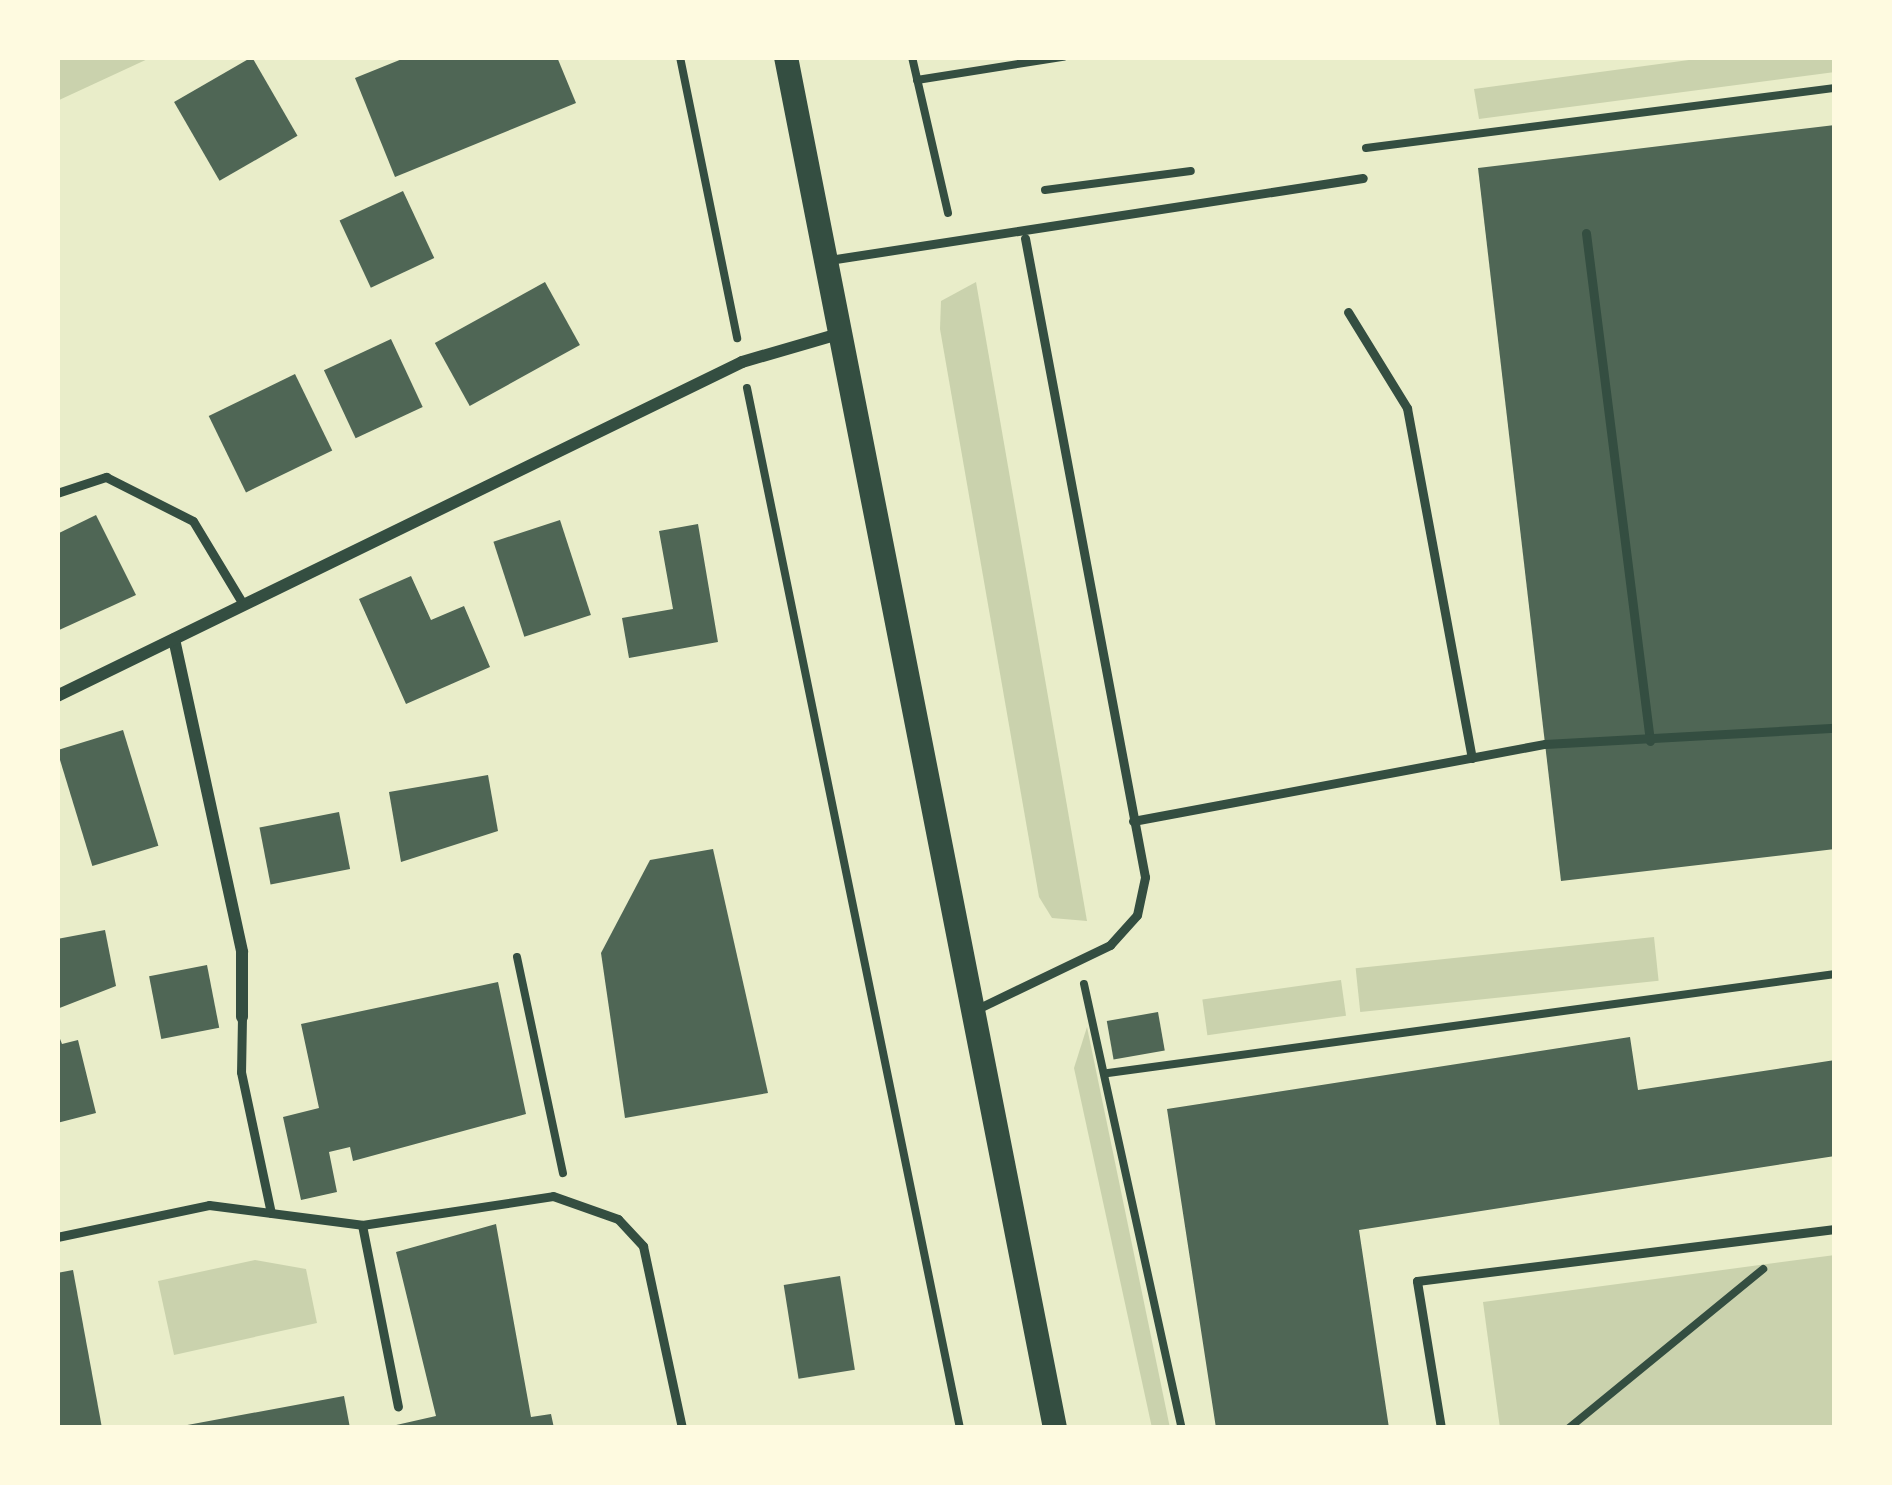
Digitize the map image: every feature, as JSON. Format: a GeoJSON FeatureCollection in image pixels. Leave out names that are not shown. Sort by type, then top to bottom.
{"type":"FeatureCollection","features":[{"type":"Feature","properties":{"kind":"main road"},"geometry":{"type":"LineString","coordinates":[[786,57],[1055,1428]]}},
{"type":"Feature","properties":{"kind":"street"},"geometry":{"type":"LineString","coordinates":[[57,696],[742,362],[843,333]]}},
{"type":"Feature","properties":{"kind":"street"},"geometry":{"type":"LineString","coordinates":[[174,639],[242,952],[242,1017]]}},
{"type":"Feature","properties":{"kind":"lane"},"geometry":{"type":"LineString","coordinates":[[829,260],[1025,238],[1363,178]]}},
{"type":"Feature","properties":{"kind":"lane"},"geometry":{"type":"LineString","coordinates":[[1586,233],[1650,741]]}},
{"type":"Feature","properties":{"kind":"lane"},"geometry":{"type":"LineString","coordinates":[[975,1010],[1078,961],[1138,915],[1144,877],[1025,238]]}},
{"type":"Feature","properties":{"kind":"lane"},"geometry":{"type":"LineString","coordinates":[[1348,312],[1407,408],[1472,758]]}},
{"type":"Feature","properties":{"kind":"lane"},"geometry":{"type":"LineString","coordinates":[[57,493],[106,477],[193,520],[243,604]]}},
{"type":"Feature","properties":{"kind":"lane"},"geometry":{"type":"LineString","coordinates":[[1133,821],[1545,744],[1835,728]]}},
{"type":"Feature","properties":{"kind":"lane"},"geometry":{"type":"LineString","coordinates":[[242,1017],[241,1072],[271,1214]]}},
{"type":"Feature","properties":{"kind":"lane"},"geometry":{"type":"LineString","coordinates":[[57,1238],[209,1205],[362,1225],[523,1193],[569,1202],[618,1219],[643,1246],[682,1428]]}},
{"type":"Feature","properties":{"kind":"lane"},"geometry":{"type":"LineString","coordinates":[[362,1225],[398,1406]]}},
{"type":"Feature","properties":{"kind":"lane"},"geometry":{"type":"LineString","coordinates":[[1441,1428],[1417,1281],[1835,1228]]}},
{"type":"Feature","properties":{"kind":"path"},"geometry":{"type":"LineString","coordinates":[[680,57],[959,1428]]}},
{"type":"Feature","properties":{"kind":"path"},"geometry":{"type":"LineString","coordinates":[[912,57],[956,246]]}},
{"type":"Feature","properties":{"kind":"path"},"geometry":{"type":"LineString","coordinates":[[917,80],[1063,57]]}},
{"type":"Feature","properties":{"kind":"path"},"geometry":{"type":"LineString","coordinates":[[1386,146],[1835,88]]}},
{"type":"Feature","properties":{"kind":"path"},"geometry":{"type":"LineString","coordinates":[[517,957],[569,1202]]}},
{"type":"Feature","properties":{"kind":"path"},"geometry":{"type":"LineString","coordinates":[[1078,961],[1108,1073],[1182,1428]]}},
{"type":"Feature","properties":{"kind":"path"},"geometry":{"type":"LineString","coordinates":[[1108,1073],[1835,974]]}},
{"type":"Feature","properties":{"kind":"path"},"geometry":{"type":"LineString","coordinates":[[1569,1428],[1808,1232]]}},
{"type":"Feature","properties":{"kind":"green space"},"geometry":{"type":"Polygon","coordinates":[[[57,57],[152,57],[57,101],[57,57]]]}},
{"type":"Feature","properties":{"kind":"green space"},"geometry":{"type":"Polygon","coordinates":[[[1711,57],[1835,57],[1835,72],[1479,119],[1474,89],[1711,57]]]}},
{"type":"Feature","properties":{"kind":"green space"},"geometry":{"type":"Polygon","coordinates":[[[976,282],[1087,921],[1052,918],[1039,897],[940,329],[941,301],[976,282]]]}},
{"type":"Feature","properties":{"kind":"green space"},"geometry":{"type":"Polygon","coordinates":[[[1654,937],[1659,981],[1360,1012],[1356,968],[1654,937]]]}},
{"type":"Feature","properties":{"kind":"green space"},"geometry":{"type":"Polygon","coordinates":[[[1341,980],[1346,1016],[1207,1035],[1202,999],[1341,980]]]}},
{"type":"Feature","properties":{"kind":"green space"},"geometry":{"type":"Polygon","coordinates":[[[1087,1027],[1170,1428],[1152,1428],[1074,1068],[1087,1027]]]}},
{"type":"Feature","properties":{"kind":"green space"},"geometry":{"type":"Polygon","coordinates":[[[1835,1255],[1835,1428],[1500,1428],[1483,1302],[1835,1255]]]}},
{"type":"Feature","properties":{"kind":"green space"},"geometry":{"type":"Polygon","coordinates":[[[255,1260],[306,1269],[317,1323],[174,1355],[158,1281],[255,1260]]]}},
{"type":"Feature","properties":{"kind":"building"},"geometry":{"type":"Polygon","coordinates":[[[252,57],[298,136],[220,181],[174,102],[252,57]]]}},
{"type":"Feature","properties":{"kind":"building"},"geometry":{"type":"Polygon","coordinates":[[[407,57],[557,57],[576,103],[395,177],[355,78],[407,57]]]}},
{"type":"Feature","properties":{"kind":"building"},"geometry":{"type":"Polygon","coordinates":[[[1835,125],[1835,849],[1561,881],[1478,168],[1835,125]]]}},
{"type":"Feature","properties":{"kind":"building"},"geometry":{"type":"Polygon","coordinates":[[[403,191],[434,258],[371,288],[340,221],[403,191]]]}},
{"type":"Feature","properties":{"kind":"building"},"geometry":{"type":"Polygon","coordinates":[[[545,282],[580,345],[470,406],[435,343],[545,282]]]}},
{"type":"Feature","properties":{"kind":"building"},"geometry":{"type":"Polygon","coordinates":[[[391,339],[423,407],[356,438],[324,370],[391,339]]]}},
{"type":"Feature","properties":{"kind":"building"},"geometry":{"type":"Polygon","coordinates":[[[295,374],[332,450],[246,492],[209,416],[295,374]]]}},
{"type":"Feature","properties":{"kind":"building"},"geometry":{"type":"Polygon","coordinates":[[[96,515],[136,595],[57,631],[57,534],[96,515]]]}},
{"type":"Feature","properties":{"kind":"building"},"geometry":{"type":"Polygon","coordinates":[[[560,520],[591,615],[524,637],[493,542],[560,520]]]}},
{"type":"Feature","properties":{"kind":"building"},"geometry":{"type":"Polygon","coordinates":[[[698,524],[718,642],[629,658],[622,618],[673,609],[659,531],[698,524]]]}},
{"type":"Feature","properties":{"kind":"building"},"geometry":{"type":"Polygon","coordinates":[[[411,576],[431,620],[464,606],[490,667],[406,704],[359,599],[411,576]]]}},
{"type":"Feature","properties":{"kind":"building"},"geometry":{"type":"Polygon","coordinates":[[[123,730],[158,846],[92,866],[57,750],[123,730]]]}},
{"type":"Feature","properties":{"kind":"building"},"geometry":{"type":"Polygon","coordinates":[[[488,775],[498,831],[401,862],[389,792],[488,775]]]}},
{"type":"Feature","properties":{"kind":"building"},"geometry":{"type":"Polygon","coordinates":[[[339,812],[350,869],[271,884],[259,827],[339,812]]]}},
{"type":"Feature","properties":{"kind":"building"},"geometry":{"type":"Polygon","coordinates":[[[713,849],[768,1093],[625,1118],[601,953],[650,860],[713,849]]]}},
{"type":"Feature","properties":{"kind":"building"},"geometry":{"type":"Polygon","coordinates":[[[105,930],[116,986],[57,1009],[57,939],[105,930]]]}},
{"type":"Feature","properties":{"kind":"building"},"geometry":{"type":"Polygon","coordinates":[[[207,965],[219,1028],[161,1039],[149,976],[207,965]]]}},
{"type":"Feature","properties":{"kind":"building"},"geometry":{"type":"Polygon","coordinates":[[[498,982],[526,1114],[353,1161],[350,1147],[329,1152],[337,1192],[301,1200],[283,1117],[319,1108],[301,1024],[498,982]]]}},
{"type":"Feature","properties":{"kind":"building"},"geometry":{"type":"Polygon","coordinates":[[[1158,1012],[1165,1050],[1114,1059],[1107,1021],[1158,1012]]]}},
{"type":"Feature","properties":{"kind":"building"},"geometry":{"type":"Polygon","coordinates":[[[57,1031],[62,1044],[78,1040],[96,1113],[57,1123],[57,1031]]]}},
{"type":"Feature","properties":{"kind":"building"},"geometry":{"type":"Polygon","coordinates":[[[1630,1037],[1638,1090],[1835,1060],[1835,1156],[1359,1230],[1389,1428],[1216,1428],[1167,1109],[1630,1037]]]}},
{"type":"Feature","properties":{"kind":"building"},"geometry":{"type":"Polygon","coordinates":[[[496,1224],[531,1417],[551,1414],[554,1428],[383,1428],[436,1416],[396,1252],[496,1224]]]}},
{"type":"Feature","properties":{"kind":"building"},"geometry":{"type":"Polygon","coordinates":[[[73,1270],[102,1428],[57,1428],[57,1273],[73,1270]]]}},
{"type":"Feature","properties":{"kind":"building"},"geometry":{"type":"Polygon","coordinates":[[[840,1276],[855,1370],[799,1379],[784,1285],[840,1276]]]}},
{"type":"Feature","properties":{"kind":"building"},"geometry":{"type":"Polygon","coordinates":[[[344,1396],[350,1428],[182,1428],[182,1426],[344,1396]]]}}]}
